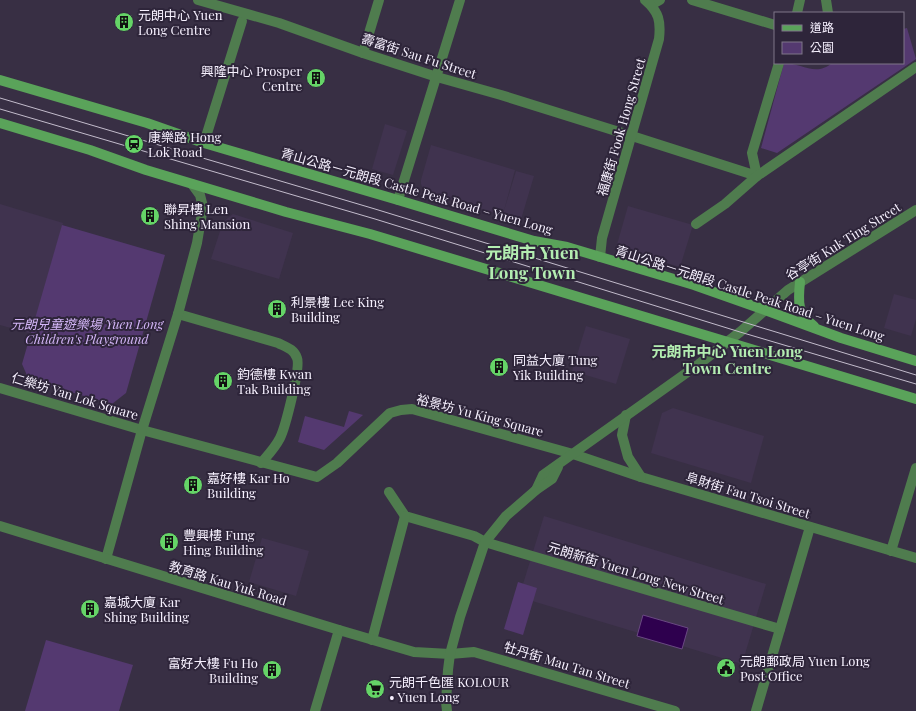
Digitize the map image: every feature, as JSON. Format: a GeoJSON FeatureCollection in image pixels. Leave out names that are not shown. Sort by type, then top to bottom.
{"type":"FeatureCollection","features":[{"type":"Feature","properties":{"kind":"main road","name":"青山公路－元朗段 Castle Peak Road – Yuen Long"},"geometry":{"type":"LineString","coordinates":[[0,80],[140,121],[204,143],[534,241],[567,247],[694,285],[823,332],[916,361]]}},
{"type":"Feature","properties":{"kind":"main road"},"geometry":{"type":"LineString","coordinates":[[0,123],[90,150],[133,166],[297,216],[370,234],[916,399]]}},
{"type":"Feature","properties":{"kind":"main road"},"geometry":{"type":"LineString","coordinates":[[800,282],[798,304],[802,313],[807,321],[823,332]]}},
{"type":"Feature","properties":{"kind":"street","name":"壽富街 Sau Fu Street"},"geometry":{"type":"LineString","coordinates":[[198,0],[279,23],[363,53],[437,77],[632,136],[757,176]]}},
{"type":"Feature","properties":{"kind":"street"},"geometry":{"type":"LineString","coordinates":[[363,53],[379,0]]}},
{"type":"Feature","properties":{"kind":"street"},"geometry":{"type":"LineString","coordinates":[[398,200],[460,0]]}},
{"type":"Feature","properties":{"kind":"street"},"geometry":{"type":"LineString","coordinates":[[692,0],[774,25]]}},
{"type":"Feature","properties":{"kind":"street"},"geometry":{"type":"LineString","coordinates":[[797,12],[800,0]]}},
{"type":"Feature","properties":{"kind":"street"},"geometry":{"type":"LineString","coordinates":[[826,0],[828,12]]}},
{"type":"Feature","properties":{"kind":"street","name":"福康街 Fook Hong Street"},"geometry":{"type":"LineString","coordinates":[[600,257],[602,238],[659,39],[660,26],[658,15],[652,2]]}},
{"type":"Feature","properties":{"kind":"street"},"geometry":{"type":"LineString","coordinates":[[204,143],[242,21]]}},
{"type":"Feature","properties":{"kind":"street"},"geometry":{"type":"LineString","coordinates":[[757,176],[752,153],[779,64]]}},
{"type":"Feature","properties":{"kind":"street"},"geometry":{"type":"LineString","coordinates":[[696,224],[725,204],[757,176],[916,68]]}},
{"type":"Feature","properties":{"kind":"street"},"geometry":{"type":"LineString","coordinates":[[106,559],[142,430],[178,314],[198,243],[203,207],[200,195],[192,184]]}},
{"type":"Feature","properties":{"kind":"street","name":"谷亭街 Kuk Ting Street"},"geometry":{"type":"LineString","coordinates":[[485,542],[506,516],[536,490],[543,475],[699,364],[800,282],[916,210]]}},
{"type":"Feature","properties":{"kind":"street"},"geometry":{"type":"LineString","coordinates":[[178,314],[278,343],[290,349],[297,358],[298,368],[295,383],[280,437],[273,449],[261,463]]}},
{"type":"Feature","properties":{"kind":"street","name":"仁樂坊 Yan Lok Square"},"geometry":{"type":"LineString","coordinates":[[0,388],[261,463]]}},
{"type":"Feature","properties":{"kind":"street","name":"裕景坊 Yu King Square"},"geometry":{"type":"LineString","coordinates":[[261,463],[317,478],[337,463],[390,413],[412,409],[574,454]]}},
{"type":"Feature","properties":{"kind":"street"},"geometry":{"type":"LineString","coordinates":[[626,415],[622,435],[628,457],[641,477]]}},
{"type":"Feature","properties":{"kind":"street","name":"阜財街 Fau Tsoi Street"},"geometry":{"type":"LineString","coordinates":[[574,454],[641,477],[916,558]]}},
{"type":"Feature","properties":{"kind":"street"},"geometry":{"type":"LineString","coordinates":[[891,551],[916,468]]}},
{"type":"Feature","properties":{"kind":"street"},"geometry":{"type":"LineString","coordinates":[[389,492],[405,516],[474,536],[485,542],[460,617],[450,654],[447,711]]}},
{"type":"Feature","properties":{"kind":"street"},"geometry":{"type":"LineString","coordinates":[[372,640],[405,516]]}},
{"type":"Feature","properties":{"kind":"street","name":"教育路 Kau Yuk Road"},"geometry":{"type":"LineString","coordinates":[[0,526],[414,652],[450,654]]}},
{"type":"Feature","properties":{"kind":"street"},"geometry":{"type":"LineString","coordinates":[[756,711],[810,527]]}},
{"type":"Feature","properties":{"kind":"street","name":"元朗新街 Yuen Long New Street"},"geometry":{"type":"LineString","coordinates":[[485,542],[780,630]]}},
{"type":"Feature","properties":{"kind":"street"},"geometry":{"type":"LineString","coordinates":[[315,711],[339,630]]}},
{"type":"Feature","properties":{"kind":"street","name":"牡丹街 Mau Tan Street"},"geometry":{"type":"LineString","coordinates":[[450,654],[474,652],[675,711]]}},
{"type":"Feature","properties":{"kind":"shaded area"},"geometry":{"type":"Polygon","coordinates":[[[385,124],[407,131],[393,175],[372,169],[385,124]]]}},
{"type":"Feature","properties":{"kind":"shaded area"},"geometry":{"type":"Polygon","coordinates":[[[431,145],[515,170],[503,214],[516,171],[534,176],[519,226],[501,220],[502,215],[428,193],[423,189],[421,180],[431,145]]]}},
{"type":"Feature","properties":{"kind":"shaded area"},"geometry":{"type":"Polygon","coordinates":[[[0,204],[63,223],[32,334],[0,325],[0,204]]]}},
{"type":"Feature","properties":{"kind":"shaded area"},"geometry":{"type":"Polygon","coordinates":[[[628,206],[693,225],[680,267],[616,248],[628,206]]]}},
{"type":"Feature","properties":{"kind":"shaded area"},"geometry":{"type":"Polygon","coordinates":[[[233,214],[293,233],[279,279],[211,259],[223,222],[233,214]]]}},
{"type":"Feature","properties":{"kind":"shaded area"},"geometry":{"type":"Polygon","coordinates":[[[894,294],[916,300],[916,319],[911,336],[884,328],[894,294]]]}},
{"type":"Feature","properties":{"kind":"shaded area"},"geometry":{"type":"Polygon","coordinates":[[[586,326],[630,339],[616,384],[572,371],[586,326]]]}},
{"type":"Feature","properties":{"kind":"shaded area"},"geometry":{"type":"Polygon","coordinates":[[[673,408],[764,436],[751,483],[651,453],[662,413],[673,408]]]}},
{"type":"Feature","properties":{"kind":"shaded area"},"geometry":{"type":"Polygon","coordinates":[[[544,516],[766,584],[742,664],[519,597],[544,516]]]}},
{"type":"Feature","properties":{"kind":"shaded area"},"geometry":{"type":"Polygon","coordinates":[[[262,538],[309,551],[296,596],[249,582],[262,538]]]}},
{"type":"Feature","properties":{"kind":"shaded area"},"geometry":{"type":"Polygon","coordinates":[[[643,615],[688,628],[682,649],[637,636],[643,615]]]}},
{"type":"Feature","properties":{"kind":"green space"},"geometry":{"type":"Polygon","coordinates":[[[907,28],[916,59],[777,153],[761,148],[784,64],[820,69],[830,64],[904,64],[904,29],[907,28]]]}},
{"type":"Feature","properties":{"kind":"green space","name":"元朗兒童遊樂場 Yuen Long Children's Playground"},"geometry":{"type":"Polygon","coordinates":[[[62,225],[165,255],[126,393],[112,404],[29,380],[22,364],[62,225]]]}},
{"type":"Feature","properties":{"kind":"green space"},"geometry":{"type":"Polygon","coordinates":[[[349,411],[363,415],[324,450],[298,442],[305,416],[344,427],[349,411]]]}},
{"type":"Feature","properties":{"kind":"green space"},"geometry":{"type":"Polygon","coordinates":[[[518,582],[537,588],[523,635],[504,629],[518,582]]]}},
{"type":"Feature","properties":{"kind":"green space"},"geometry":{"type":"Polygon","coordinates":[[[46,640],[133,665],[119,711],[25,711],[46,640]]]}},
{"type":"Feature","properties":{"kind":"tram line"},"geometry":{"type":"LineString","coordinates":[[0,98],[375,209],[916,375]]}},
{"type":"Feature","properties":{"kind":"tram line"},"geometry":{"type":"LineString","coordinates":[[0,109],[375,219],[740,332],[916,384]]}},
{"type":"Feature","properties":{"kind":"place","name":"元朗中心 Yuen Long Centre"},"geometry":{"type":"Point","coordinates":[124,22]}},
{"type":"Feature","properties":{"kind":"place","name":"興隆中心 Prosper Centre"},"geometry":{"type":"Point","coordinates":[316,78]}},
{"type":"Feature","properties":{"kind":"place","name":"康樂路 Hong Lok Road"},"geometry":{"type":"Point","coordinates":[134,144]}},
{"type":"Feature","properties":{"kind":"place","name":"聯昇樓 Len Shing Mansion"},"geometry":{"type":"Point","coordinates":[150,216]}},
{"type":"Feature","properties":{"kind":"place","name":"利景樓 Lee King Building"},"geometry":{"type":"Point","coordinates":[277,309]}},
{"type":"Feature","properties":{"kind":"place","name":"同益大廈 Tung Yik Building"},"geometry":{"type":"Point","coordinates":[499,367]}},
{"type":"Feature","properties":{"kind":"place","name":"鈞德樓 Kwan Tak Building"},"geometry":{"type":"Point","coordinates":[223,381]}},
{"type":"Feature","properties":{"kind":"place","name":"嘉好樓 Kar Ho Building"},"geometry":{"type":"Point","coordinates":[193,485]}},
{"type":"Feature","properties":{"kind":"place","name":"豐興樓 Fung Hing Building"},"geometry":{"type":"Point","coordinates":[169,542]}},
{"type":"Feature","properties":{"kind":"place","name":"嘉城大廈 Kar Shing Building"},"geometry":{"type":"Point","coordinates":[90,609]}},
{"type":"Feature","properties":{"kind":"place","name":"元朗郵政局 Yuen Long Post Office"},"geometry":{"type":"Point","coordinates":[726,668]}},
{"type":"Feature","properties":{"kind":"place","name":"富好大樓 Fu Ho Building"},"geometry":{"type":"Point","coordinates":[272,670]}},
{"type":"Feature","properties":{"kind":"place","name":"元朗千色匯 KOLOUR • Yuen Long"},"geometry":{"type":"Point","coordinates":[375,689]}},
{"type":"Feature","properties":{"kind":"district","name":"元朗市 Yuen Long Town"},"geometry":{"type":"Point","coordinates":[532,263]}},
{"type":"Feature","properties":{"kind":"district","name":"元朗市中心 Yuen Long Town Centre"},"geometry":{"type":"Point","coordinates":[727,360]}}]}
